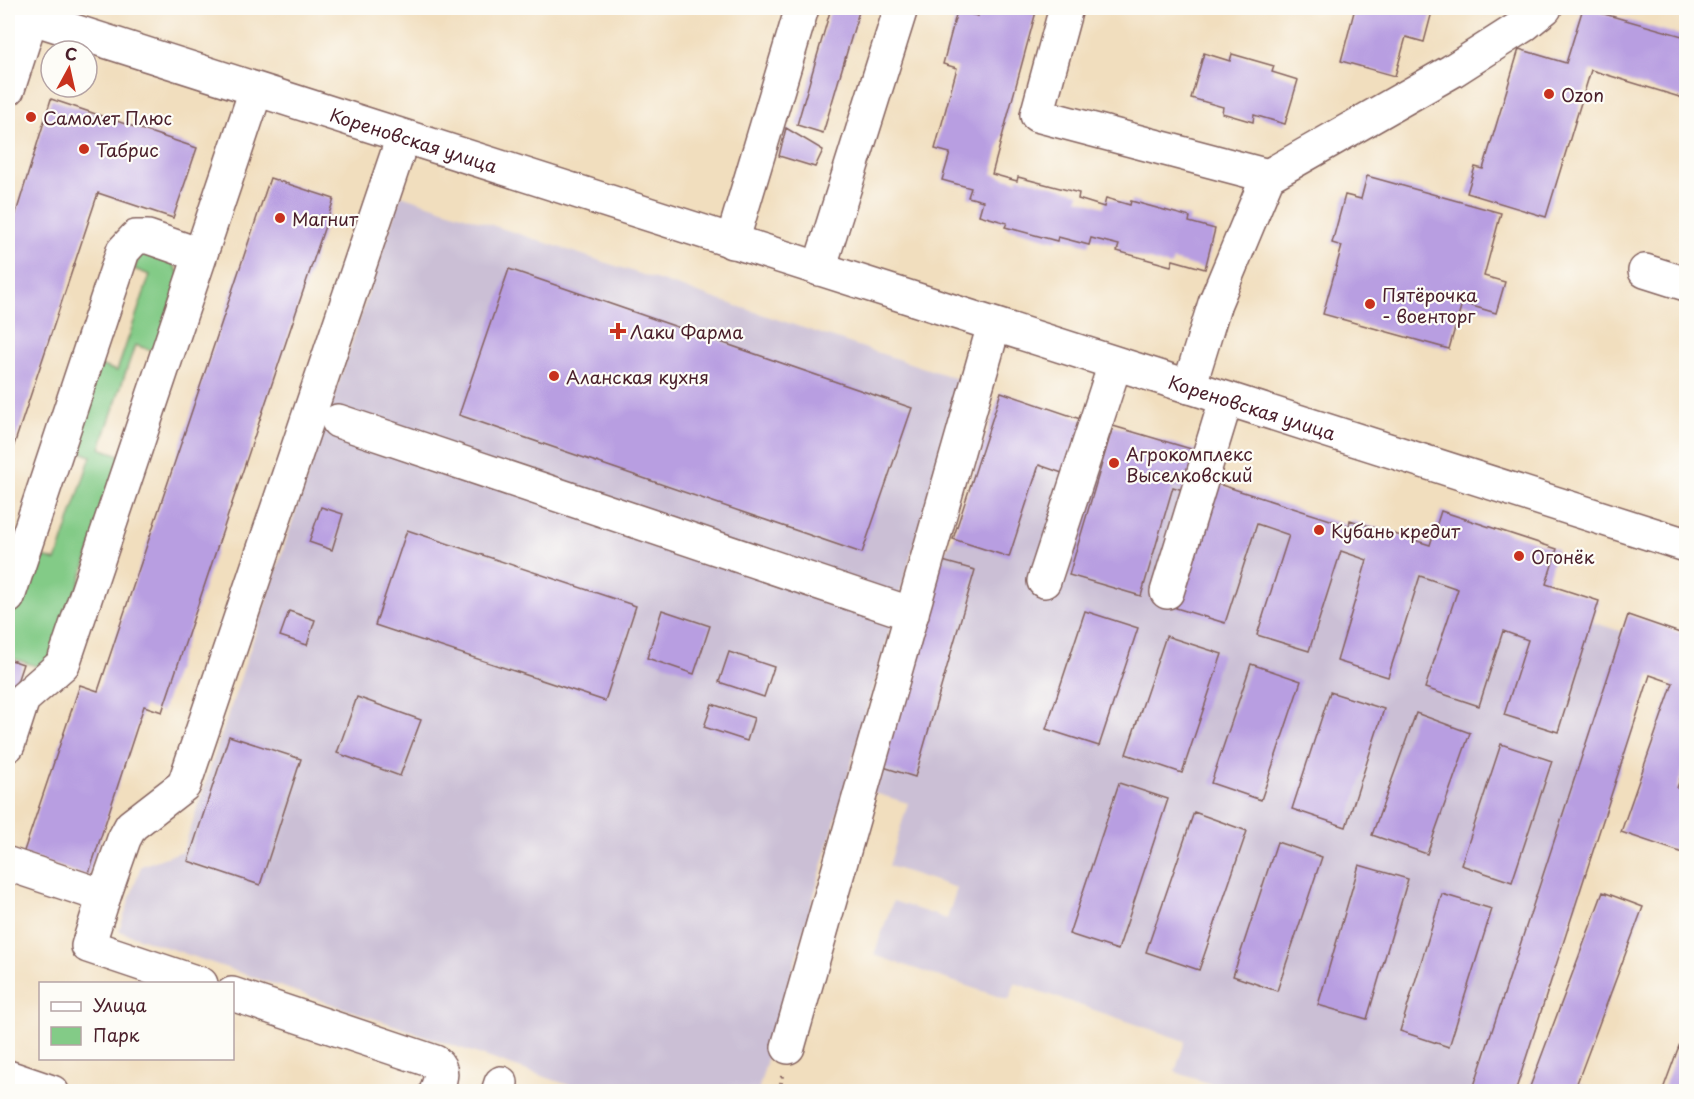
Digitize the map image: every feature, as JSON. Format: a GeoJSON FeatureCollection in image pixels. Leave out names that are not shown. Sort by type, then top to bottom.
{"type":"FeatureCollection","features":[{"type":"Feature","properties":{"kind":"street"},"geometry":{"type":"LineString","coordinates":[[732,242],[802,8]]}},
{"type":"Feature","properties":{"kind":"street"},"geometry":{"type":"LineString","coordinates":[[819,269],[901,8]]}},
{"type":"Feature","properties":{"kind":"street"},"geometry":{"type":"LineString","coordinates":[[1066,8],[1037,115],[1268,176]]}},
{"type":"Feature","properties":{"kind":"street"},"geometry":{"type":"LineString","coordinates":[[1189,387],[1215,303],[1268,176],[1452,71],[1524,25],[1545,8]]}},
{"type":"Feature","properties":{"kind":"street"},"geometry":{"type":"LineString","coordinates":[[8,89],[19,14]]}},
{"type":"Feature","properties":{"kind":"street","name":"Кореновская улица"},"geometry":{"type":"LineString","coordinates":[[19,14],[1686,545]]}},
{"type":"Feature","properties":{"kind":"street"},"geometry":{"type":"LineString","coordinates":[[8,746],[23,699],[63,664],[256,90]]}},
{"type":"Feature","properties":{"kind":"street"},"geometry":{"type":"LineString","coordinates":[[195,982],[88,946],[124,839],[131,826],[175,793],[184,784],[189,774],[403,137]]}},
{"type":"Feature","properties":{"kind":"street"},"geometry":{"type":"LineString","coordinates":[[8,597],[123,251],[136,237],[148,237],[200,255]]}},
{"type":"Feature","properties":{"kind":"street"},"geometry":{"type":"LineString","coordinates":[[1645,271],[1686,284]]}},
{"type":"Feature","properties":{"kind":"street"},"geometry":{"type":"LineString","coordinates":[[788,1047],[994,326]]}},
{"type":"Feature","properties":{"kind":"street"},"geometry":{"type":"LineString","coordinates":[[1044,581],[1115,364]]}},
{"type":"Feature","properties":{"kind":"street"},"geometry":{"type":"LineString","coordinates":[[1167,592],[1226,400]]}},
{"type":"Feature","properties":{"kind":"street"},"geometry":{"type":"LineString","coordinates":[[338,421],[912,615]]}},
{"type":"Feature","properties":{"kind":"street"},"geometry":{"type":"LineString","coordinates":[[8,864],[104,896]]}},
{"type":"Feature","properties":{"kind":"street"},"geometry":{"type":"LineString","coordinates":[[234,995],[435,1062],[440,1066],[442,1074],[436,1092]]}},
{"type":"Feature","properties":{"kind":"street"},"geometry":{"type":"LineString","coordinates":[[8,1077],[52,1092]]}},
{"type":"Feature","properties":{"kind":"shaded area"},"geometry":{"type":"Polygon","coordinates":[[[401,195],[961,380],[758,1091],[586,1091],[119,931],[141,866],[183,851],[401,195]]]}},
{"type":"Feature","properties":{"kind":"shaded area"},"geometry":{"type":"Polygon","coordinates":[[[1039,465],[1095,485],[1101,466],[1186,491],[1257,524],[1458,589],[1508,618],[1503,631],[1528,639],[1539,605],[1623,632],[1612,662],[1650,675],[1515,1091],[1232,1091],[1175,1072],[1185,1041],[1015,983],[1009,1000],[874,955],[893,901],[947,919],[957,888],[889,866],[908,803],[871,792],[939,560],[953,539],[967,494],[1024,513],[1039,465]]]}},
{"type":"Feature","properties":{"kind":"green space"},"geometry":{"type":"Polygon","coordinates":[[[149,251],[168,256],[180,275],[157,352],[135,345],[100,448],[122,456],[55,656],[39,667],[8,657],[8,627],[32,553],[56,561],[91,456],[69,447],[96,364],[117,371],[150,275],[134,269],[139,257],[149,251]]]}},
{"type":"Feature","properties":{"kind":"building"},"geometry":{"type":"Polygon","coordinates":[[[831,8],[860,8],[823,133],[797,125],[831,8]]]}},
{"type":"Feature","properties":{"kind":"building"},"geometry":{"type":"Polygon","coordinates":[[[981,8],[1037,8],[992,174],[1017,181],[1018,177],[1079,193],[1078,199],[1104,207],[1106,198],[1130,205],[1131,201],[1190,217],[1189,222],[1215,229],[1205,269],[1173,260],[1171,266],[1117,251],[1119,245],[1091,238],[1089,245],[1058,237],[1057,241],[1005,227],[1007,223],[979,215],[983,201],[968,197],[971,188],[942,180],[950,153],[935,149],[957,68],[943,64],[957,11],[978,16],[981,8]]]}},
{"type":"Feature","properties":{"kind":"building"},"geometry":{"type":"Polygon","coordinates":[[[1355,8],[1433,8],[1424,42],[1406,37],[1395,76],[1341,61],[1355,8]]]}},
{"type":"Feature","properties":{"kind":"building"},"geometry":{"type":"Polygon","coordinates":[[[1583,8],[1686,37],[1686,99],[1591,70],[1546,217],[1467,193],[1475,167],[1483,169],[1519,49],[1566,63],[1583,8]]]}},
{"type":"Feature","properties":{"kind":"building"},"geometry":{"type":"Polygon","coordinates":[[[1204,53],[1230,61],[1232,54],[1274,66],[1272,72],[1298,80],[1285,124],[1254,115],[1253,122],[1222,113],[1223,107],[1191,98],[1204,53]]]}},
{"type":"Feature","properties":{"kind":"building"},"geometry":{"type":"Polygon","coordinates":[[[51,99],[197,148],[173,218],[98,193],[8,463],[8,239],[51,99]]]}},
{"type":"Feature","properties":{"kind":"building"},"geometry":{"type":"Polygon","coordinates":[[[786,128],[823,150],[815,167],[779,156],[786,128]]]}},
{"type":"Feature","properties":{"kind":"building"},"geometry":{"type":"Polygon","coordinates":[[[1367,176],[1501,213],[1484,276],[1505,282],[1496,313],[1462,303],[1449,349],[1323,314],[1342,246],[1332,243],[1345,195],[1361,199],[1367,176]]]}},
{"type":"Feature","properties":{"kind":"building"},"geometry":{"type":"Polygon","coordinates":[[[270,178],[334,199],[162,712],[144,706],[88,876],[23,854],[80,685],[98,691],[270,178]]]}},
{"type":"Feature","properties":{"kind":"building"},"geometry":{"type":"Polygon","coordinates":[[[509,269],[912,408],[862,553],[459,415],[509,269]]]}},
{"type":"Feature","properties":{"kind":"building"},"geometry":{"type":"Polygon","coordinates":[[[1001,392],[1086,421],[1068,475],[1039,465],[1009,557],[953,539],[1001,392]]]}},
{"type":"Feature","properties":{"kind":"building"},"geometry":{"type":"Polygon","coordinates":[[[1113,426],[1198,451],[1186,491],[1173,487],[1141,596],[1069,575],[1113,426]]]}},
{"type":"Feature","properties":{"kind":"building"},"geometry":{"type":"Polygon","coordinates":[[[1215,483],[1349,526],[1350,520],[1430,545],[1441,511],[1557,549],[1546,584],[1599,601],[1558,732],[1504,715],[1528,640],[1503,631],[1479,706],[1425,688],[1458,589],[1420,576],[1388,677],[1337,661],[1367,560],[1341,551],[1309,651],[1257,635],[1289,535],[1257,524],[1225,623],[1176,608],[1215,483]]]}},
{"type":"Feature","properties":{"kind":"building"},"geometry":{"type":"Polygon","coordinates":[[[321,507],[343,514],[332,550],[309,542],[321,507]]]}},
{"type":"Feature","properties":{"kind":"building"},"geometry":{"type":"Polygon","coordinates":[[[407,530],[636,606],[605,701],[375,625],[407,530]]]}},
{"type":"Feature","properties":{"kind":"building"},"geometry":{"type":"Polygon","coordinates":[[[939,560],[975,570],[915,777],[880,766],[939,560]]]}},
{"type":"Feature","properties":{"kind":"building"},"geometry":{"type":"Polygon","coordinates":[[[662,610],[710,626],[694,674],[647,658],[662,610]]]}},
{"type":"Feature","properties":{"kind":"building"},"geometry":{"type":"Polygon","coordinates":[[[289,611],[315,620],[307,645],[280,636],[289,611]]]}},
{"type":"Feature","properties":{"kind":"building"},"geometry":{"type":"Polygon","coordinates":[[[1085,611],[1138,628],[1099,746],[1046,729],[1085,611]]]}},
{"type":"Feature","properties":{"kind":"building"},"geometry":{"type":"Polygon","coordinates":[[[1628,615],[1680,633],[1686,615],[1686,762],[1677,788],[1686,791],[1686,854],[1621,832],[1673,683],[1650,675],[1515,1092],[1472,1092],[1628,615]]]}},
{"type":"Feature","properties":{"kind":"building"},"geometry":{"type":"Polygon","coordinates":[[[1166,636],[1222,654],[1182,773],[1126,754],[1166,636]]]}},
{"type":"Feature","properties":{"kind":"building"},"geometry":{"type":"Polygon","coordinates":[[[729,652],[774,667],[764,697],[719,682],[729,652]]]}},
{"type":"Feature","properties":{"kind":"building"},"geometry":{"type":"Polygon","coordinates":[[[8,659],[23,664],[14,691],[8,689],[8,659]]]}},
{"type":"Feature","properties":{"kind":"building"},"geometry":{"type":"Polygon","coordinates":[[[1251,664],[1301,681],[1261,800],[1211,783],[1251,664]]]}},
{"type":"Feature","properties":{"kind":"building"},"geometry":{"type":"Polygon","coordinates":[[[1330,692],[1384,709],[1346,827],[1292,809],[1330,692]]]}},
{"type":"Feature","properties":{"kind":"building"},"geometry":{"type":"Polygon","coordinates":[[[357,697],[421,720],[400,776],[337,753],[357,697]]]}},
{"type":"Feature","properties":{"kind":"building"},"geometry":{"type":"Polygon","coordinates":[[[712,704],[754,718],[747,741],[704,727],[712,704]]]}},
{"type":"Feature","properties":{"kind":"building"},"geometry":{"type":"Polygon","coordinates":[[[1416,713],[1470,733],[1427,854],[1372,835],[1416,713]]]}},
{"type":"Feature","properties":{"kind":"building"},"geometry":{"type":"Polygon","coordinates":[[[229,736],[301,759],[260,885],[188,861],[229,736]]]}},
{"type":"Feature","properties":{"kind":"building"},"geometry":{"type":"Polygon","coordinates":[[[1501,744],[1552,761],[1512,882],[1461,865],[1501,744]]]}},
{"type":"Feature","properties":{"kind":"building"},"geometry":{"type":"Polygon","coordinates":[[[1119,783],[1168,799],[1118,950],[1069,934],[1119,783]]]}},
{"type":"Feature","properties":{"kind":"building"},"geometry":{"type":"Polygon","coordinates":[[[1194,812],[1247,831],[1199,970],[1146,952],[1194,812]]]}},
{"type":"Feature","properties":{"kind":"building"},"geometry":{"type":"Polygon","coordinates":[[[1277,842],[1322,857],[1277,991],[1233,976],[1277,842]]]}},
{"type":"Feature","properties":{"kind":"building"},"geometry":{"type":"Polygon","coordinates":[[[1359,865],[1408,879],[1367,1019],[1318,1005],[1359,865]]]}},
{"type":"Feature","properties":{"kind":"building"},"geometry":{"type":"Polygon","coordinates":[[[1603,892],[1643,907],[1577,1083],[1599,1092],[1528,1092],[1603,892]]]}},
{"type":"Feature","properties":{"kind":"building"},"geometry":{"type":"Polygon","coordinates":[[[1442,894],[1492,909],[1449,1047],[1400,1031],[1442,894]]]}},
{"type":"Feature","properties":{"kind":"building"},"geometry":{"type":"Polygon","coordinates":[[[1686,1027],[1686,1092],[1662,1092],[1686,1027]]]}},
{"type":"Feature","properties":{"kind":"place","name":"Ozon"},"geometry":{"type":"Point","coordinates":[1549,94]}},
{"type":"Feature","properties":{"kind":"place","name":"Самолет Плюс"},"geometry":{"type":"Point","coordinates":[31,117]}},
{"type":"Feature","properties":{"kind":"place","name":"Табрис"},"geometry":{"type":"Point","coordinates":[84,149]}},
{"type":"Feature","properties":{"kind":"place","name":"Магнит"},"geometry":{"type":"Point","coordinates":[280,218]}},
{"type":"Feature","properties":{"kind":"place","name":"Пятёрочка - военторг"},"geometry":{"type":"Point","coordinates":[1370,304]}},
{"type":"Feature","properties":{"kind":"place","name":"Лаки Фарма"},"geometry":{"type":"Point","coordinates":[618,331]}},
{"type":"Feature","properties":{"kind":"place","name":"Аланская кухня"},"geometry":{"type":"Point","coordinates":[554,376]}},
{"type":"Feature","properties":{"kind":"place","name":"Агрокомплекс Выселковский"},"geometry":{"type":"Point","coordinates":[1114,463]}},
{"type":"Feature","properties":{"kind":"place","name":"Кубань кредит"},"geometry":{"type":"Point","coordinates":[1319,530]}},
{"type":"Feature","properties":{"kind":"place","name":"Огонёк"},"geometry":{"type":"Point","coordinates":[1519,556]}}]}
